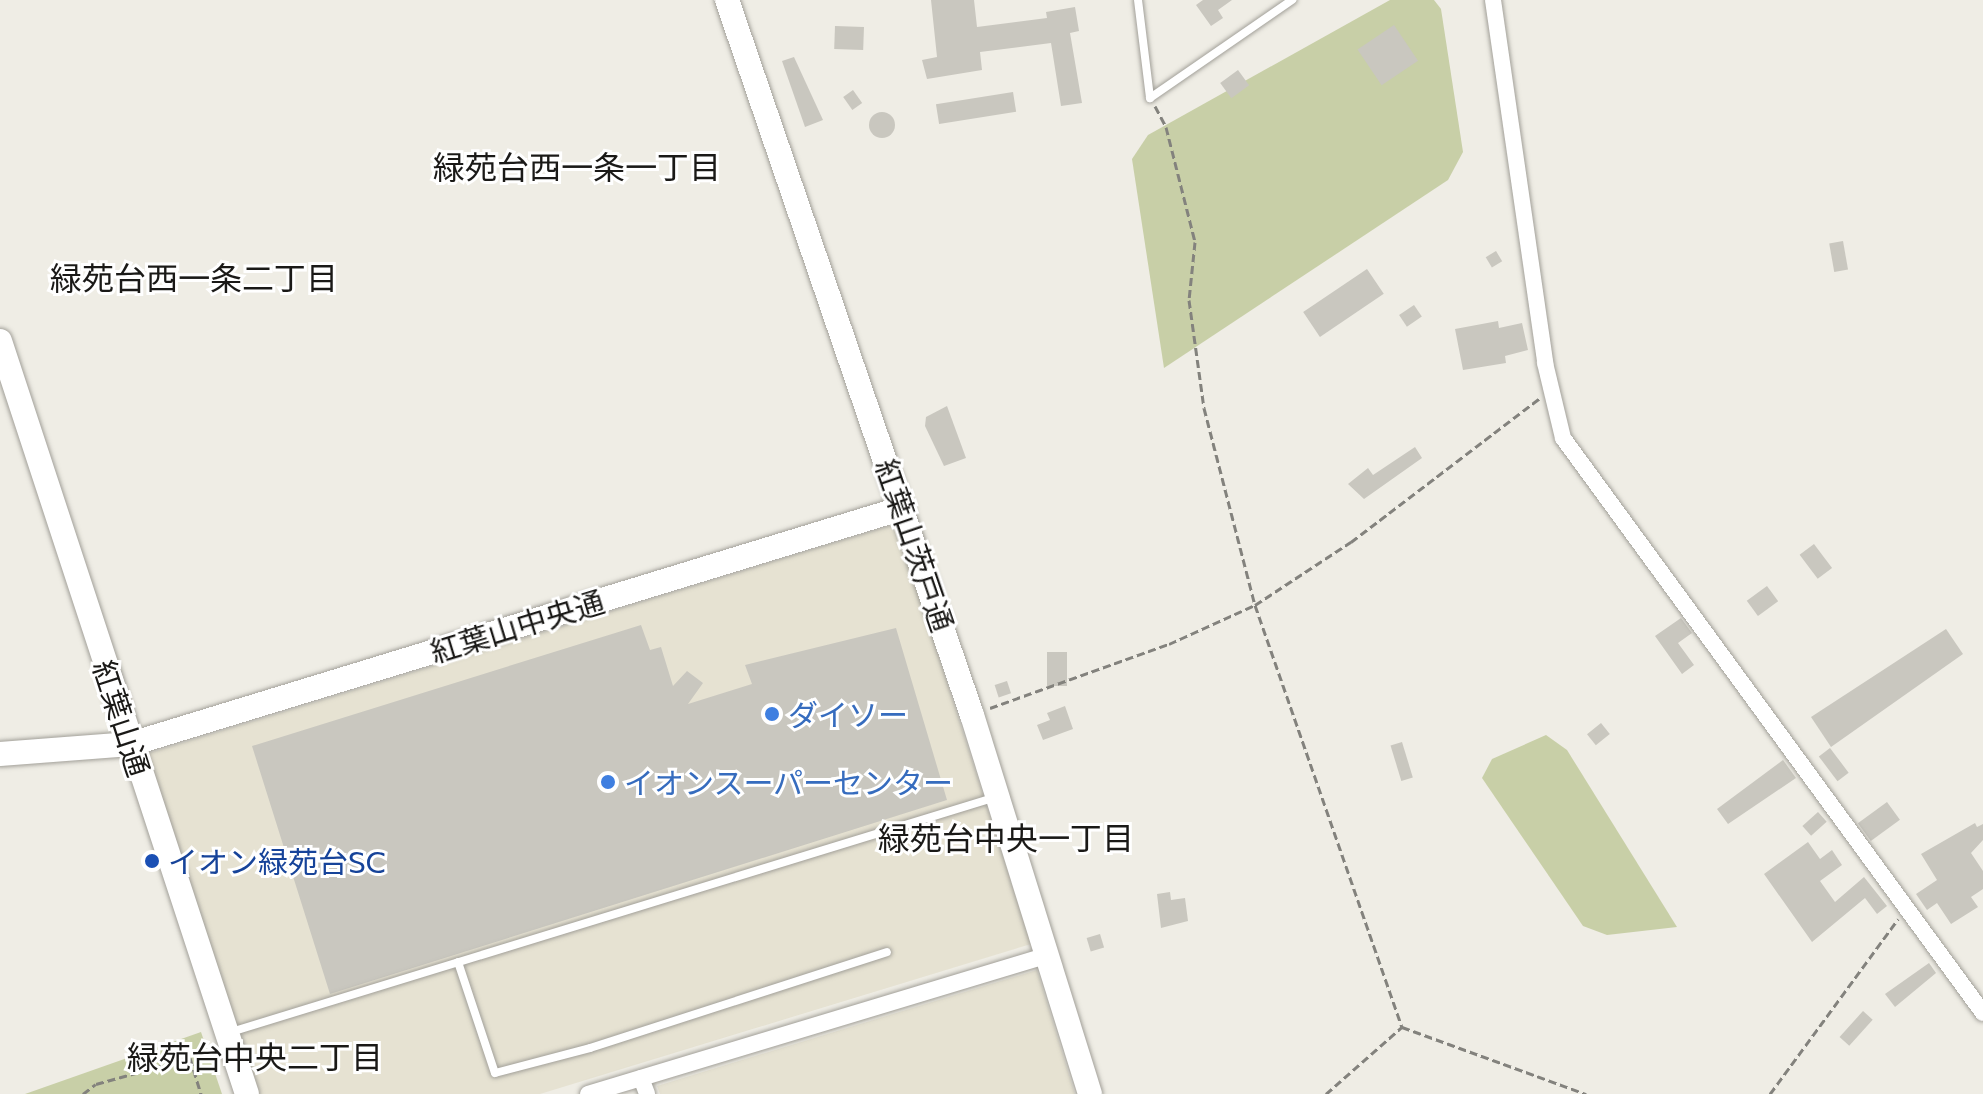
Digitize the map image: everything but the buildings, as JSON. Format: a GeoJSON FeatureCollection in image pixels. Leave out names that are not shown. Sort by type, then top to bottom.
{"type":"FeatureCollection","features":[{"type":"Feature","properties":{"kind":"street","name":"紅葉山茨戸通"},"geometry":{"type":"LineString","coordinates":[[727,0],[972,715],[1090,1094]]}},
{"type":"Feature","properties":{"kind":"street"},"geometry":{"type":"LineString","coordinates":[[1493,0],[1551,390],[1563,438],[1589,478],[1983,1013]]}},
{"type":"Feature","properties":{"kind":"street","name":"紅葉山通"},"geometry":{"type":"LineString","coordinates":[[0,341],[247,1094]]}},
{"type":"Feature","properties":{"kind":"street","name":"紅葉山中央通"},"geometry":{"type":"LineString","coordinates":[[0,754],[131,744],[903,508]]}},
{"type":"Feature","properties":{"kind":"street"},"geometry":{"type":"LineString","coordinates":[[588,1094],[644,1086],[1047,955]]}},
{"type":"Feature","properties":{"kind":"lane"},"geometry":{"type":"LineString","coordinates":[[1138,0],[1150,98],[1292,0]]}},
{"type":"Feature","properties":{"kind":"lane"},"geometry":{"type":"LineString","coordinates":[[227,1033],[997,796]]}},
{"type":"Feature","properties":{"kind":"lane"},"geometry":{"type":"LineString","coordinates":[[458,962],[495,1073],[590,1048],[887,952]]}},
{"type":"Feature","properties":{"kind":"path"},"geometry":{"type":"LineString","coordinates":[[1150,98],[1166,127],[1195,242],[1189,300],[1204,408],[1255,605],[1402,1027]]}},
{"type":"Feature","properties":{"kind":"path"},"geometry":{"type":"LineString","coordinates":[[972,715],[1169,644],[1255,605],[1351,542],[1551,390]]}},
{"type":"Feature","properties":{"kind":"path"},"geometry":{"type":"LineString","coordinates":[[1770,1094],[1905,908]]}},
{"type":"Feature","properties":{"kind":"path"},"geometry":{"type":"LineString","coordinates":[[1326,1094],[1402,1027]]}},
{"type":"Feature","properties":{"kind":"path"},"geometry":{"type":"LineString","coordinates":[[1402,1027],[1586,1094]]}},
{"type":"Feature","properties":{"kind":"path"},"geometry":{"type":"LineString","coordinates":[[83,1094],[96,1084],[190,1058],[201,1094]]}},
{"type":"Feature","properties":{"kind":"shaded area"},"geometry":{"type":"Polygon","coordinates":[[[896,524],[1031,944],[540,1094],[259,1094],[146,754],[896,524]]]}},
{"type":"Feature","properties":{"kind":"shaded area"},"geometry":{"type":"Polygon","coordinates":[[[1037,970],[1075,1094],[660,1094],[657,1086],[1037,970]]]}},
{"type":"Feature","properties":{"kind":"green space"},"geometry":{"type":"Polygon","coordinates":[[[1390,0],[1434,0],[1441,9],[1463,152],[1448,180],[1164,368],[1132,159],[1148,135],[1390,0]]]}},
{"type":"Feature","properties":{"kind":"green space"},"geometry":{"type":"Polygon","coordinates":[[[1546,735],[1567,750],[1677,927],[1607,935],[1583,926],[1482,778],[1492,759],[1546,735]]]}},
{"type":"Feature","properties":{"kind":"green space"},"geometry":{"type":"Polygon","coordinates":[[[201,1032],[222,1094],[25,1094],[201,1032]]]}},
{"type":"Feature","properties":{"kind":"place","name":"ダイソー"},"geometry":{"type":"Point","coordinates":[772,714]}},
{"type":"Feature","properties":{"kind":"place","name":"イオンスーパーセンター"},"geometry":{"type":"Point","coordinates":[608,782]}},
{"type":"Feature","properties":{"kind":"place","name":"イオン緑苑台SC"},"geometry":{"type":"Point","coordinates":[152,861]}},
{"type":"Feature","properties":{"kind":"district","name":"緑苑台西一条一丁目"},"geometry":{"type":"Point","coordinates":[577,166]}},
{"type":"Feature","properties":{"kind":"district","name":"緑苑台西一条二丁目"},"geometry":{"type":"Point","coordinates":[194,277]}},
{"type":"Feature","properties":{"kind":"district","name":"緑苑台中央一丁目"},"geometry":{"type":"Point","coordinates":[1006,837]}},
{"type":"Feature","properties":{"kind":"district","name":"緑苑台中央二丁目"},"geometry":{"type":"Point","coordinates":[255,1056]}}]}
